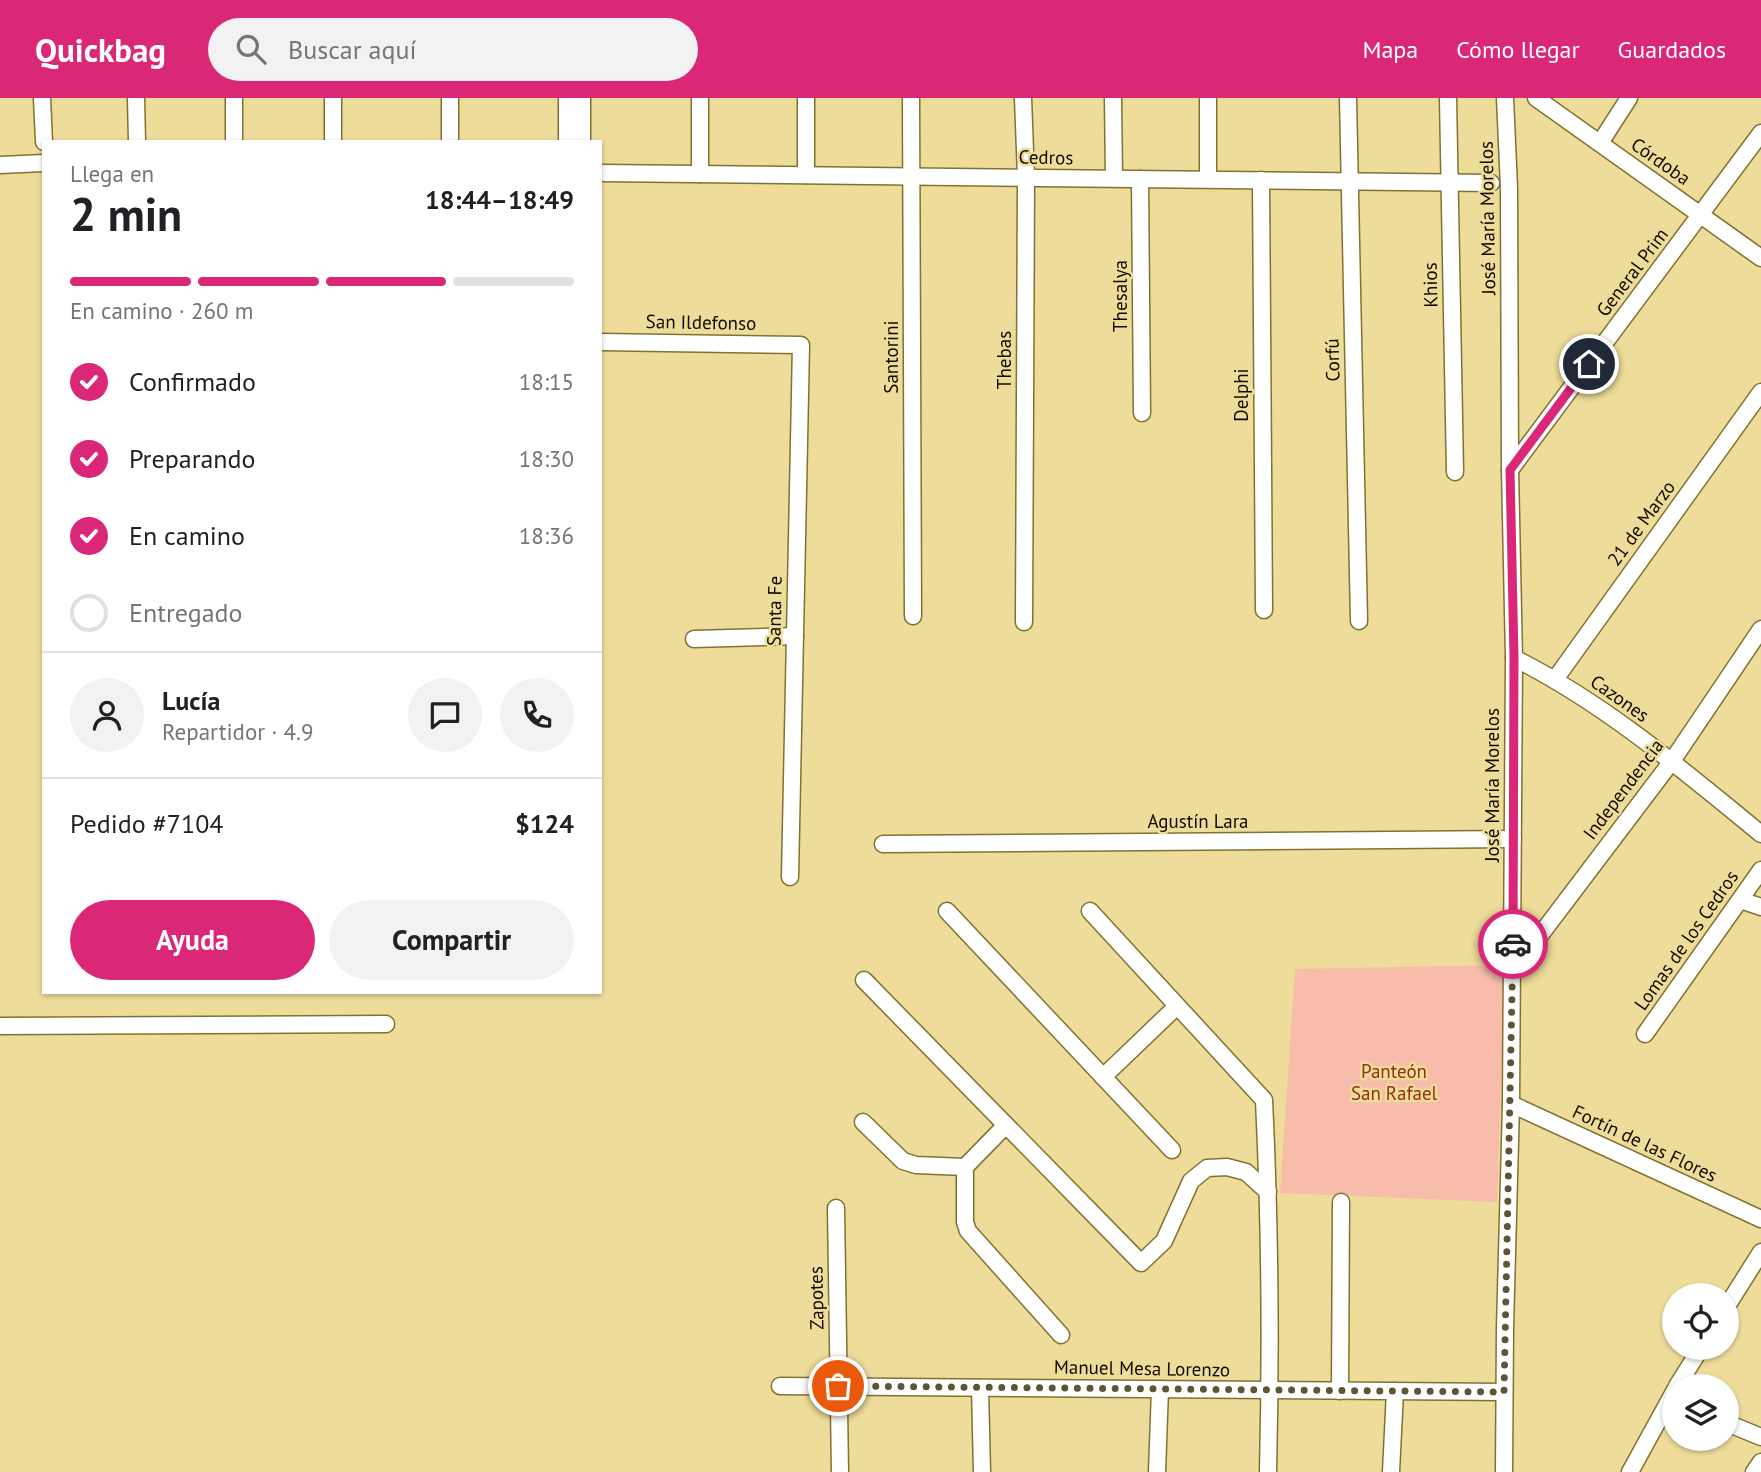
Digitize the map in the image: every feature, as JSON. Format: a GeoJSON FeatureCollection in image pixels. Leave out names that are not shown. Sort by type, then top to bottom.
{"type":"FeatureCollection","features":[{"type":"Feature","properties":{"kind":"street"},"geometry":{"type":"LineString","coordinates":[[42,98],[44,140]]}},
{"type":"Feature","properties":{"kind":"street"},"geometry":{"type":"LineString","coordinates":[[136,98],[137,140]]}},
{"type":"Feature","properties":{"kind":"street"},"geometry":{"type":"LineString","coordinates":[[234,98],[234,140]]}},
{"type":"Feature","properties":{"kind":"street"},"geometry":{"type":"LineString","coordinates":[[333,98],[333,140]]}},
{"type":"Feature","properties":{"kind":"street"},"geometry":{"type":"LineString","coordinates":[[450,98],[450,140]]}},
{"type":"Feature","properties":{"kind":"street"},"geometry":{"type":"LineString","coordinates":[[567,98],[568,140]]}},
{"type":"Feature","properties":{"kind":"street"},"geometry":{"type":"LineString","coordinates":[[582,98],[582,140]]}},
{"type":"Feature","properties":{"kind":"street"},"geometry":{"type":"LineString","coordinates":[[700,174],[701,98]]}},
{"type":"Feature","properties":{"kind":"street"},"geometry":{"type":"LineString","coordinates":[[806,98],[806,175]]}},
{"type":"Feature","properties":{"kind":"street","name":"Santorini"},"geometry":{"type":"LineString","coordinates":[[911,98],[914,616]]}},
{"type":"Feature","properties":{"kind":"street","name":"Thebas"},"geometry":{"type":"LineString","coordinates":[[1023,98],[1026,177],[1024,622]]}},
{"type":"Feature","properties":{"kind":"street"},"geometry":{"type":"LineString","coordinates":[[1113,98],[1114,178]]}},
{"type":"Feature","properties":{"kind":"street"},"geometry":{"type":"LineString","coordinates":[[1208,98],[1208,179]]}},
{"type":"Feature","properties":{"kind":"street","name":"Corfú"},"geometry":{"type":"LineString","coordinates":[[1348,98],[1359,621]]}},
{"type":"Feature","properties":{"kind":"street","name":"Khios"},"geometry":{"type":"LineString","coordinates":[[1448,98],[1455,472]]}},
{"type":"Feature","properties":{"kind":"street","name":"José María Morelos"},"geometry":{"type":"LineString","coordinates":[[1504,1472],[1513,971],[1514,657],[1509,201],[1505,98]]}},
{"type":"Feature","properties":{"kind":"street","name":"Córdoba"},"geometry":{"type":"LineString","coordinates":[[1536,98],[1761,258]]}},
{"type":"Feature","properties":{"kind":"street"},"geometry":{"type":"LineString","coordinates":[[1600,144],[1629,98]]}},
{"type":"Feature","properties":{"kind":"street","name":"General Prim"},"geometry":{"type":"LineString","coordinates":[[1510,470],[1761,133]]}},
{"type":"Feature","properties":{"kind":"street"},"geometry":{"type":"LineString","coordinates":[[0,165],[42,163]]}},
{"type":"Feature","properties":{"kind":"street","name":"Cedros"},"geometry":{"type":"LineString","coordinates":[[602,173],[1492,183]]}},
{"type":"Feature","properties":{"kind":"street","name":"Thesalya"},"geometry":{"type":"LineString","coordinates":[[1140,179],[1142,412]]}},
{"type":"Feature","properties":{"kind":"street","name":"Delphi"},"geometry":{"type":"LineString","coordinates":[[1261,180],[1264,610]]}},
{"type":"Feature","properties":{"kind":"street","name":"San Ildefonso"},"geometry":{"type":"LineString","coordinates":[[602,342],[800,345]]}},
{"type":"Feature","properties":{"kind":"street","name":"Santa Fe"},"geometry":{"type":"LineString","coordinates":[[790,877],[800,345]]}},
{"type":"Feature","properties":{"kind":"street","name":"21 de Marzo"},"geometry":{"type":"LineString","coordinates":[[1556,678],[1761,392]]}},
{"type":"Feature","properties":{"kind":"street","name":"Independencia"},"geometry":{"type":"LineString","coordinates":[[1513,971],[1672,761],[1761,629]]}},
{"type":"Feature","properties":{"kind":"street"},"geometry":{"type":"LineString","coordinates":[[694,639],[795,636]]}},
{"type":"Feature","properties":{"kind":"street","name":"Cazones"},"geometry":{"type":"LineString","coordinates":[[1514,657],[1556,678],[1672,761],[1761,834]]}},
{"type":"Feature","properties":{"kind":"street","name":"Agustín Lara"},"geometry":{"type":"LineString","coordinates":[[883,844],[1513,839]]}},
{"type":"Feature","properties":{"kind":"street","name":"Lomas de los Cedros"},"geometry":{"type":"LineString","coordinates":[[1645,1034],[1761,870]]}},
{"type":"Feature","properties":{"kind":"street"},"geometry":{"type":"LineString","coordinates":[[1740,900],[1761,907]]}},
{"type":"Feature","properties":{"kind":"street"},"geometry":{"type":"LineString","coordinates":[[947,911],[1172,1150]]}},
{"type":"Feature","properties":{"kind":"street"},"geometry":{"type":"LineString","coordinates":[[1090,911],[1265,1100],[1270,1391],[1268,1472]]}},
{"type":"Feature","properties":{"kind":"street"},"geometry":{"type":"LineString","coordinates":[[863,980],[1141,1262],[1164,1241],[1191,1181],[1208,1168],[1227,1167],[1246,1172],[1268,1192]]}},
{"type":"Feature","properties":{"kind":"street"},"geometry":{"type":"LineString","coordinates":[[1103,1077],[1177,1007]]}},
{"type":"Feature","properties":{"kind":"street"},"geometry":{"type":"LineString","coordinates":[[0,1026],[386,1024]]}},
{"type":"Feature","properties":{"kind":"street","name":"Fortín de las Flores"},"geometry":{"type":"LineString","coordinates":[[1511,1104],[1761,1219]]}},
{"type":"Feature","properties":{"kind":"street"},"geometry":{"type":"LineString","coordinates":[[863,1122],[903,1161],[916,1165],[965,1167]]}},
{"type":"Feature","properties":{"kind":"street"},"geometry":{"type":"LineString","coordinates":[[1006,1125],[965,1167],[965,1222],[968,1231],[1061,1335]]}},
{"type":"Feature","properties":{"kind":"street"},"geometry":{"type":"LineString","coordinates":[[1340,1391],[1341,1202]]}},
{"type":"Feature","properties":{"kind":"street","name":"Zapotes"},"geometry":{"type":"LineString","coordinates":[[836,1208],[840,1472]]}},
{"type":"Feature","properties":{"kind":"street"},"geometry":{"type":"LineString","coordinates":[[1739,1287],[1761,1252]]}},
{"type":"Feature","properties":{"kind":"street","name":"Manuel Mesa Lorenzo"},"geometry":{"type":"LineString","coordinates":[[780,1386],[1504,1392]]}},
{"type":"Feature","properties":{"kind":"street"},"geometry":{"type":"LineString","coordinates":[[980,1388],[982,1472]]}},
{"type":"Feature","properties":{"kind":"street"},"geometry":{"type":"LineString","coordinates":[[1157,1472],[1160,1390]]}},
{"type":"Feature","properties":{"kind":"street"},"geometry":{"type":"LineString","coordinates":[[1391,1472],[1395,1391]]}},
{"type":"Feature","properties":{"kind":"street"},"geometry":{"type":"LineString","coordinates":[[1630,1472],[1662,1415]]}},
{"type":"Feature","properties":{"kind":"street"},"geometry":{"type":"LineString","coordinates":[[1739,1428],[1761,1437]]}},
{"type":"Feature","properties":{"kind":"street"},"geometry":{"type":"LineString","coordinates":[[1755,1472],[1761,1462]]}},
{"type":"Feature","properties":{"kind":"green space","name":"Panteón San Rafael"},"geometry":{"type":"Polygon","coordinates":[[[1505,965],[1497,1202],[1280,1193],[1295,969],[1505,965]]]}},
{"type":"Feature","properties":{"kind":"way so far"},"geometry":{"type":"LineString","coordinates":[[838,1386],[1504,1392],[1513,944]]}},
{"type":"Feature","properties":{"kind":"route"},"geometry":{"type":"LineString","coordinates":[[1513,944],[1514,657],[1510,470],[1589,364]]}}]}
